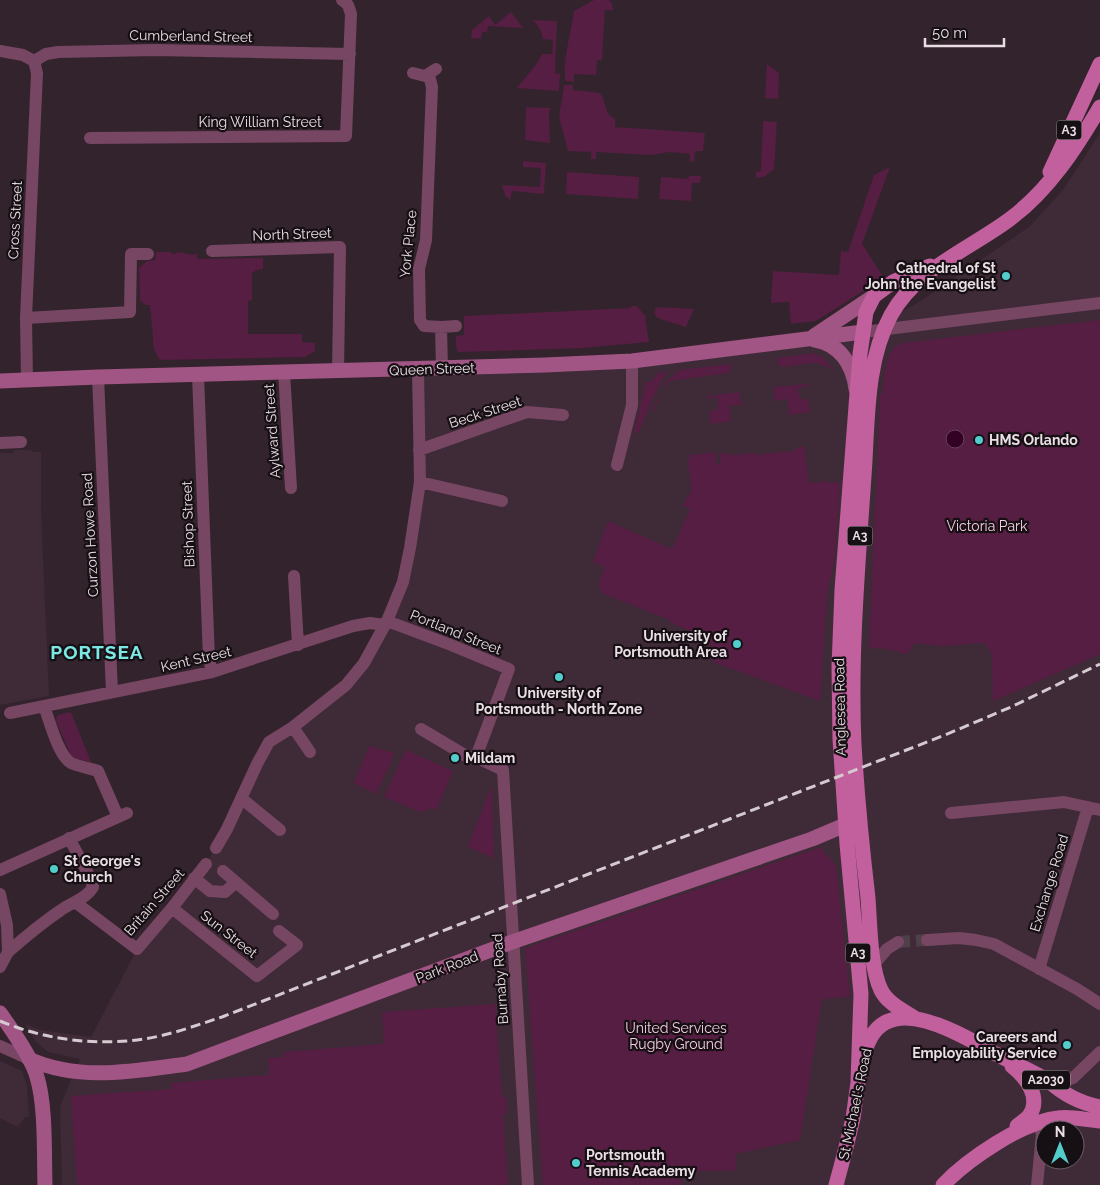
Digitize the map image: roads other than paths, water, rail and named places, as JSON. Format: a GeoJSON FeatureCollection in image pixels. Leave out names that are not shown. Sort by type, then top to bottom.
{"type":"FeatureCollection","features":[{"type":"Feature","properties":{"kind":"main road","name":"A3"},"geometry":{"type":"LineString","coordinates":[[1043,189],[1098,68]]}},
{"type":"Feature","properties":{"kind":"main road","name":"A3"},"geometry":{"type":"LineString","coordinates":[[884,330],[898,303],[912,288],[952,257],[1012,218],[1043,189],[1070,156],[1096,118],[1100,107]]}},
{"type":"Feature","properties":{"kind":"main road","name":"A3"},"geometry":{"type":"LineString","coordinates":[[863,332],[866,312],[874,296],[893,282],[952,257]]}},
{"type":"Feature","properties":{"kind":"main road","name":"A3"},"geometry":{"type":"LineString","coordinates":[[863,332],[876,322],[893,297],[925,277]]}},
{"type":"Feature","properties":{"kind":"main road","name":"Anglesea Road"},"geometry":{"type":"LineString","coordinates":[[884,330],[871,379],[855,616],[854,743],[860,819],[878,983],[883,994],[916,1018]]}},
{"type":"Feature","properties":{"kind":"main road","name":"Anglesea Road"},"geometry":{"type":"LineString","coordinates":[[858,1082],[861,994],[846,825],[840,739],[838,668],[842,590],[863,332]]}},
{"type":"Feature","properties":{"kind":"main road","name":"A3"},"geometry":{"type":"LineString","coordinates":[[916,1018],[937,1024],[960,1034],[992,1052],[1022,1075],[1033,1095],[1033,1106],[1028,1116],[1008,1137],[979,1155],[943,1185]]}},
{"type":"Feature","properties":{"kind":"main road","name":"St Michael's Road"},"geometry":{"type":"LineString","coordinates":[[836,1185],[852,1119],[867,1043],[874,1031],[880,1026],[895,1019],[916,1018]]}},
{"type":"Feature","properties":{"kind":"main road","name":"A2030"},"geometry":{"type":"LineString","coordinates":[[992,1052],[1049,1081],[1060,1092],[1069,1097],[1100,1107]]}},
{"type":"Feature","properties":{"kind":"main road"},"geometry":{"type":"LineString","coordinates":[[1048,1120],[1064,1117],[1100,1121]]}},
{"type":"Feature","properties":{"kind":"main road"},"geometry":{"type":"LineString","coordinates":[[1008,1137],[1035,1123]]}},
{"type":"Feature","properties":{"kind":"street"},"geometry":{"type":"LineString","coordinates":[[342,0],[348,5],[351,14],[350,54]]}},
{"type":"Feature","properties":{"kind":"street","name":"Cumberland Street"},"geometry":{"type":"LineString","coordinates":[[34,61],[46,54],[58,52],[156,50],[350,54]]}},
{"type":"Feature","properties":{"kind":"street"},"geometry":{"type":"LineString","coordinates":[[0,51],[23,55],[34,61]]}},
{"type":"Feature","properties":{"kind":"street","name":"King William Street"},"geometry":{"type":"LineString","coordinates":[[90,138],[346,136],[350,54]]}},
{"type":"Feature","properties":{"kind":"street","name":"Cross Street"},"geometry":{"type":"LineString","coordinates":[[28,380],[26,318],[37,73],[34,61]]}},
{"type":"Feature","properties":{"kind":"street","name":"York Place"},"geometry":{"type":"LineString","coordinates":[[413,73],[422,76],[433,72],[426,237],[418,269],[420,320],[424,326],[441,326]]}},
{"type":"Feature","properties":{"kind":"street","name":"North Street"},"geometry":{"type":"LineString","coordinates":[[212,251],[340,247],[338,371]]}},
{"type":"Feature","properties":{"kind":"street"},"geometry":{"type":"LineString","coordinates":[[26,318],[130,312],[131,254],[148,254]]}},
{"type":"Feature","properties":{"kind":"street"},"geometry":{"type":"LineString","coordinates":[[808,338],[821,333],[874,296]]}},
{"type":"Feature","properties":{"kind":"street"},"geometry":{"type":"LineString","coordinates":[[863,332],[1100,303]]}},
{"type":"Feature","properties":{"kind":"street"},"geometry":{"type":"LineString","coordinates":[[442,369],[441,326],[456,326]]}},
{"type":"Feature","properties":{"kind":"street","name":"Queen Street"},"geometry":{"type":"LineString","coordinates":[[0,381],[98,376],[418,370],[632,360],[863,332]]}},
{"type":"Feature","properties":{"kind":"street"},"geometry":{"type":"LineString","coordinates":[[808,338],[826,342],[842,354],[853,374],[857,396]]}},
{"type":"Feature","properties":{"kind":"street"},"geometry":{"type":"LineString","coordinates":[[617,464],[632,405],[632,360]]}},
{"type":"Feature","properties":{"kind":"street"},"geometry":{"type":"LineString","coordinates":[[216,848],[269,742],[293,727],[346,685],[364,663],[386,623],[403,582],[420,482],[418,370]]}},
{"type":"Feature","properties":{"kind":"street","name":"Aylward Street"},"geometry":{"type":"LineString","coordinates":[[284,372],[291,488]]}},
{"type":"Feature","properties":{"kind":"street","name":"Bishop Street"},"geometry":{"type":"LineString","coordinates":[[198,375],[209,659],[212,672]]}},
{"type":"Feature","properties":{"kind":"street","name":"Curzon Howe Road"},"geometry":{"type":"LineString","coordinates":[[98,376],[112,692]]}},
{"type":"Feature","properties":{"kind":"street","name":"Beck Street"},"geometry":{"type":"LineString","coordinates":[[419,450],[528,412],[562,415]]}},
{"type":"Feature","properties":{"kind":"street"},"geometry":{"type":"LineString","coordinates":[[0,443],[21,442]]}},
{"type":"Feature","properties":{"kind":"street"},"geometry":{"type":"LineString","coordinates":[[420,482],[502,502]]}},
{"type":"Feature","properties":{"kind":"street"},"geometry":{"type":"LineString","coordinates":[[294,576],[298,645]]}},
{"type":"Feature","properties":{"kind":"street","name":"Kent Street"},"geometry":{"type":"LineString","coordinates":[[10,713],[212,672],[354,626],[386,623]]}},
{"type":"Feature","properties":{"kind":"street","name":"Portland Street"},"geometry":{"type":"LineString","coordinates":[[386,623],[451,645],[509,669],[476,757]]}},
{"type":"Feature","properties":{"kind":"street"},"geometry":{"type":"LineString","coordinates":[[0,870],[122,815],[98,771],[72,764],[63,756],[44,706]]}},
{"type":"Feature","properties":{"kind":"street"},"geometry":{"type":"LineString","coordinates":[[293,727],[310,752]]}},
{"type":"Feature","properties":{"kind":"street"},"geometry":{"type":"LineString","coordinates":[[421,728],[468,757],[476,757]]}},
{"type":"Feature","properties":{"kind":"street","name":"Burnaby Road"},"geometry":{"type":"LineString","coordinates":[[476,757],[502,770],[528,1185]]}},
{"type":"Feature","properties":{"kind":"street"},"geometry":{"type":"LineString","coordinates":[[241,798],[280,830]]}},
{"type":"Feature","properties":{"kind":"street"},"geometry":{"type":"LineString","coordinates":[[951,813],[1064,802],[1094,808]]}},
{"type":"Feature","properties":{"kind":"street","name":"Exchange Road"},"geometry":{"type":"LineString","coordinates":[[1039,969],[1094,808]]}},
{"type":"Feature","properties":{"kind":"street","name":"Park Road"},"geometry":{"type":"LineString","coordinates":[[29,1059],[57,1069],[93,1074],[130,1072],[187,1064],[512,942],[812,839],[860,819]]}},
{"type":"Feature","properties":{"kind":"street"},"geometry":{"type":"LineString","coordinates":[[0,967],[8,952],[28,934],[62,908],[88,894],[93,887],[91,879],[69,838]]}},
{"type":"Feature","properties":{"kind":"street","name":"Britain Street"},"geometry":{"type":"LineString","coordinates":[[75,902],[137,949],[206,864]]}},
{"type":"Feature","properties":{"kind":"street"},"geometry":{"type":"LineString","coordinates":[[223,871],[273,914]]}},
{"type":"Feature","properties":{"kind":"street"},"geometry":{"type":"LineString","coordinates":[[194,878],[210,892],[226,892],[235,882]]}},
{"type":"Feature","properties":{"kind":"street"},"geometry":{"type":"LineString","coordinates":[[0,894],[7,925],[8,952]]}},
{"type":"Feature","properties":{"kind":"street","name":"Sun Street"},"geometry":{"type":"LineString","coordinates":[[172,908],[257,976],[297,945],[279,931]]}},
{"type":"Feature","properties":{"kind":"street"},"geometry":{"type":"LineString","coordinates":[[927,940],[959,938],[994,944],[1077,989],[1100,1004]]}},
{"type":"Feature","properties":{"kind":"street"},"geometry":{"type":"LineString","coordinates":[[875,963],[887,949],[898,942]]}},
{"type":"Feature","properties":{"kind":"street"},"geometry":{"type":"LineString","coordinates":[[0,1013],[29,1059],[39,1084],[42,1109],[45,1185]]}},
{"type":"Feature","properties":{"kind":"street"},"geometry":{"type":"LineString","coordinates":[[0,1046],[29,1059]]}},
{"type":"Feature","properties":{"kind":"street"},"geometry":{"type":"LineString","coordinates":[[1049,1081],[1061,1082],[1073,1078],[1100,1052]]}},
{"type":"Feature","properties":{"kind":"street"},"geometry":{"type":"LineString","coordinates":[[1038,1185],[1039,1170]]}},
{"type":"Feature","properties":{"kind":"tunnel"},"geometry":{"type":"LineString","coordinates":[[898,942],[927,940]]}},
{"type":"Feature","properties":{"kind":"railway"},"geometry":{"type":"LineString","coordinates":[[0,1021],[17,1028],[53,1037],[108,1042],[164,1035],[222,1017],[945,735],[1011,707],[1100,664]]}},
{"type":"Feature","properties":{"kind":"place","name":"Cathedral of St John the Evangelist"},"geometry":{"type":"Point","coordinates":[1006,276]}},
{"type":"Feature","properties":{"kind":"place","name":"HMS Orlando"},"geometry":{"type":"Point","coordinates":[979,440]}},
{"type":"Feature","properties":{"kind":"place","name":"University of Portsmouth Area"},"geometry":{"type":"Point","coordinates":[737,644]}},
{"type":"Feature","properties":{"kind":"place","name":"University of Portsmouth - North Zone"},"geometry":{"type":"Point","coordinates":[559,677]}},
{"type":"Feature","properties":{"kind":"place","name":"Mildam"},"geometry":{"type":"Point","coordinates":[455,758]}},
{"type":"Feature","properties":{"kind":"place","name":"St George's Church"},"geometry":{"type":"Point","coordinates":[54,869]}},
{"type":"Feature","properties":{"kind":"place","name":"Careers and Employability Service"},"geometry":{"type":"Point","coordinates":[1067,1045]}},
{"type":"Feature","properties":{"kind":"place","name":"Portsmouth Tennis Academy"},"geometry":{"type":"Point","coordinates":[576,1163]}},
{"type":"Feature","properties":{"kind":"district","name":"PORTSEA"},"geometry":{"type":"Point","coordinates":[97,652]}},
{"type":"Feature","properties":{"kind":"park label","name":"Victoria Park"},"geometry":{"type":"Point","coordinates":[987,526]}},
{"type":"Feature","properties":{"kind":"park label","name":"United Services Rugby Ground"},"geometry":{"type":"Point","coordinates":[676,1036]}}]}
